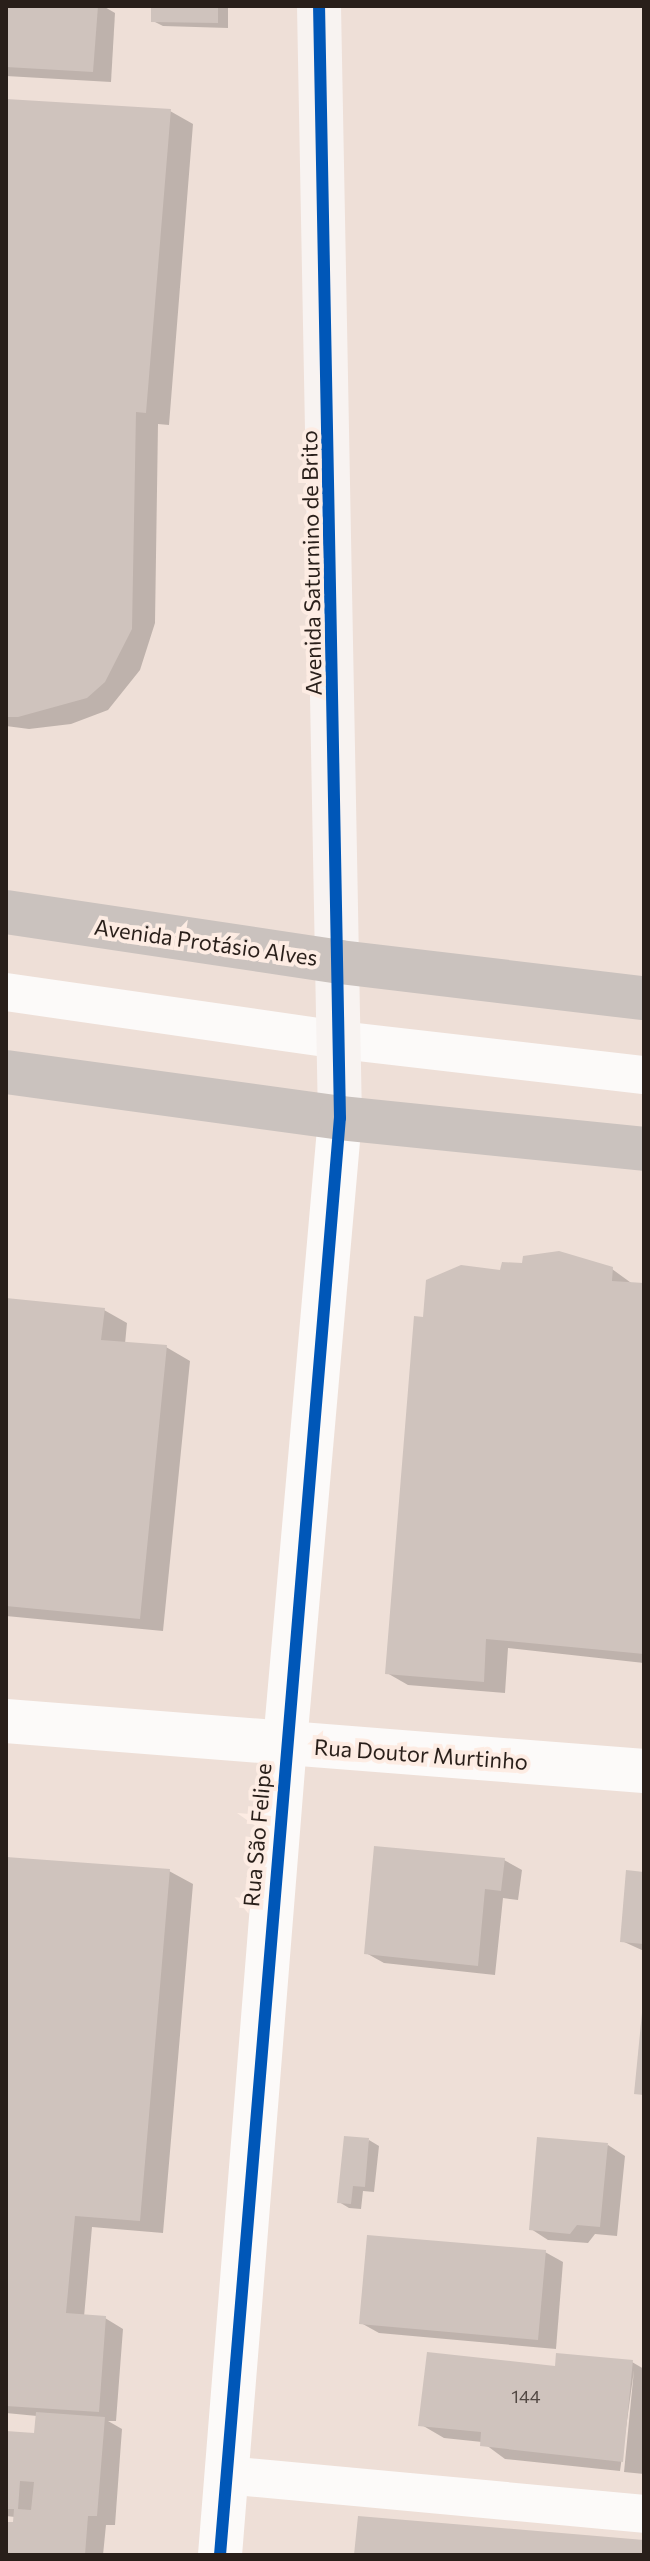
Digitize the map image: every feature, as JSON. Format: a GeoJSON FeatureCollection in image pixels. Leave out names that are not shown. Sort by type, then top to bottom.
{"type":"FeatureCollection","features":[{"type":"Feature","properties":{"kind":"main road","name":"Avenida Saturnino de Brito"},"geometry":{"type":"LineString","coordinates":[[319,6],[340,962],[340,1118]]}},
{"type":"Feature","properties":{"kind":"main road","name":"Avenida Protásio Alves"},"geometry":{"type":"LineString","coordinates":[[6,912],[340,962],[644,998]]}},
{"type":"Feature","properties":{"kind":"main road"},"geometry":{"type":"LineString","coordinates":[[6,1072],[340,1118],[644,1149]]}},
{"type":"Feature","properties":{"kind":"street","name":"Rua São Felipe"},"geometry":{"type":"LineString","coordinates":[[220,2555],[285,1743],[340,1118]]}},
{"type":"Feature","properties":{"kind":"street","name":"Rua Doutor Murtinho"},"geometry":{"type":"LineString","coordinates":[[6,1721],[644,1771]]}},
{"type":"Feature","properties":{"kind":"lane"},"geometry":{"type":"LineString","coordinates":[[6,992],[340,1040],[644,1075]]}},
{"type":"Feature","properties":{"kind":"lane"},"geometry":{"type":"LineString","coordinates":[[225,2475],[644,2514]]}},
{"type":"Feature","properties":{"kind":"building"},"geometry":{"type":"Polygon","coordinates":[[[6,6],[98,6],[93,72],[6,67],[6,6]]]}},
{"type":"Feature","properties":{"kind":"building"},"geometry":{"type":"Polygon","coordinates":[[[151,6],[218,6],[218,23],[151,22],[151,6]]]}},
{"type":"Feature","properties":{"kind":"building"},"geometry":{"type":"Polygon","coordinates":[[[6,99],[171,109],[146,413],[136,412],[132,629],[105,682],[87,698],[18,717],[6,717],[6,99]]]}},
{"type":"Feature","properties":{"kind":"building"},"geometry":{"type":"Polygon","coordinates":[[[559,1251],[613,1267],[612,1281],[644,1283],[644,1654],[486,1639],[484,1682],[385,1674],[414,1316],[423,1317],[426,1280],[461,1265],[500,1270],[502,1262],[522,1263],[523,1256],[559,1251]]]}},
{"type":"Feature","properties":{"kind":"building"},"geometry":{"type":"Polygon","coordinates":[[[6,1298],[105,1308],[101,1340],[167,1345],[140,1619],[6,1606],[6,1298]]]}},
{"type":"Feature","properties":{"kind":"building"},"geometry":{"type":"Polygon","coordinates":[[[374,1846],[505,1858],[501,1891],[485,1889],[478,1966],[364,1954],[374,1846]]]}},
{"type":"Feature","properties":{"kind":"building"},"geometry":{"type":"Polygon","coordinates":[[[6,1857],[170,1869],[140,2221],[75,2216],[66,2313],[106,2316],[99,2412],[6,2406],[6,1857]]]}},
{"type":"Feature","properties":{"kind":"building"},"geometry":{"type":"Polygon","coordinates":[[[626,1870],[644,1872],[644,1944],[620,1942],[626,1870]]]}},
{"type":"Feature","properties":{"kind":"building"},"geometry":{"type":"Polygon","coordinates":[[[644,2013],[644,2095],[634,2094],[644,2013]]]}},
{"type":"Feature","properties":{"kind":"building"},"geometry":{"type":"Polygon","coordinates":[[[344,2136],[369,2138],[365,2187],[353,2186],[351,2204],[337,2203],[344,2136]]]}},
{"type":"Feature","properties":{"kind":"building"},"geometry":{"type":"Polygon","coordinates":[[[537,2137],[608,2143],[600,2227],[577,2225],[570,2234],[529,2230],[537,2137]]]}},
{"type":"Feature","properties":{"kind":"building"},"geometry":{"type":"Polygon","coordinates":[[[367,2235],[546,2250],[538,2340],[359,2324],[367,2235]]]}},
{"type":"Feature","properties":{"kind":"building"},"geometry":{"type":"Polygon","coordinates":[[[427,2352],[555,2366],[556,2353],[633,2360],[623,2462],[480,2446],[481,2432],[418,2426],[427,2352]]]}},
{"type":"Feature","properties":{"kind":"building"},"geometry":{"type":"Polygon","coordinates":[[[36,2412],[105,2417],[97,2516],[88,2516],[85,2555],[6,2555],[6,2522],[13,2522],[14,2509],[6,2509],[6,2431],[34,2433],[36,2412]],[[20,2481],[18,2509],[31,2510],[34,2482],[20,2481]]]}},
{"type":"Feature","properties":{"kind":"building"},"geometry":{"type":"Polygon","coordinates":[[[358,2516],[644,2540],[644,2555],[354,2555],[358,2516]]]}},
{"type":"Feature","properties":{"kind":"cycle path"},"geometry":{"type":"LineString","coordinates":[[220,2555],[340,1118],[319,6]]}}]}
